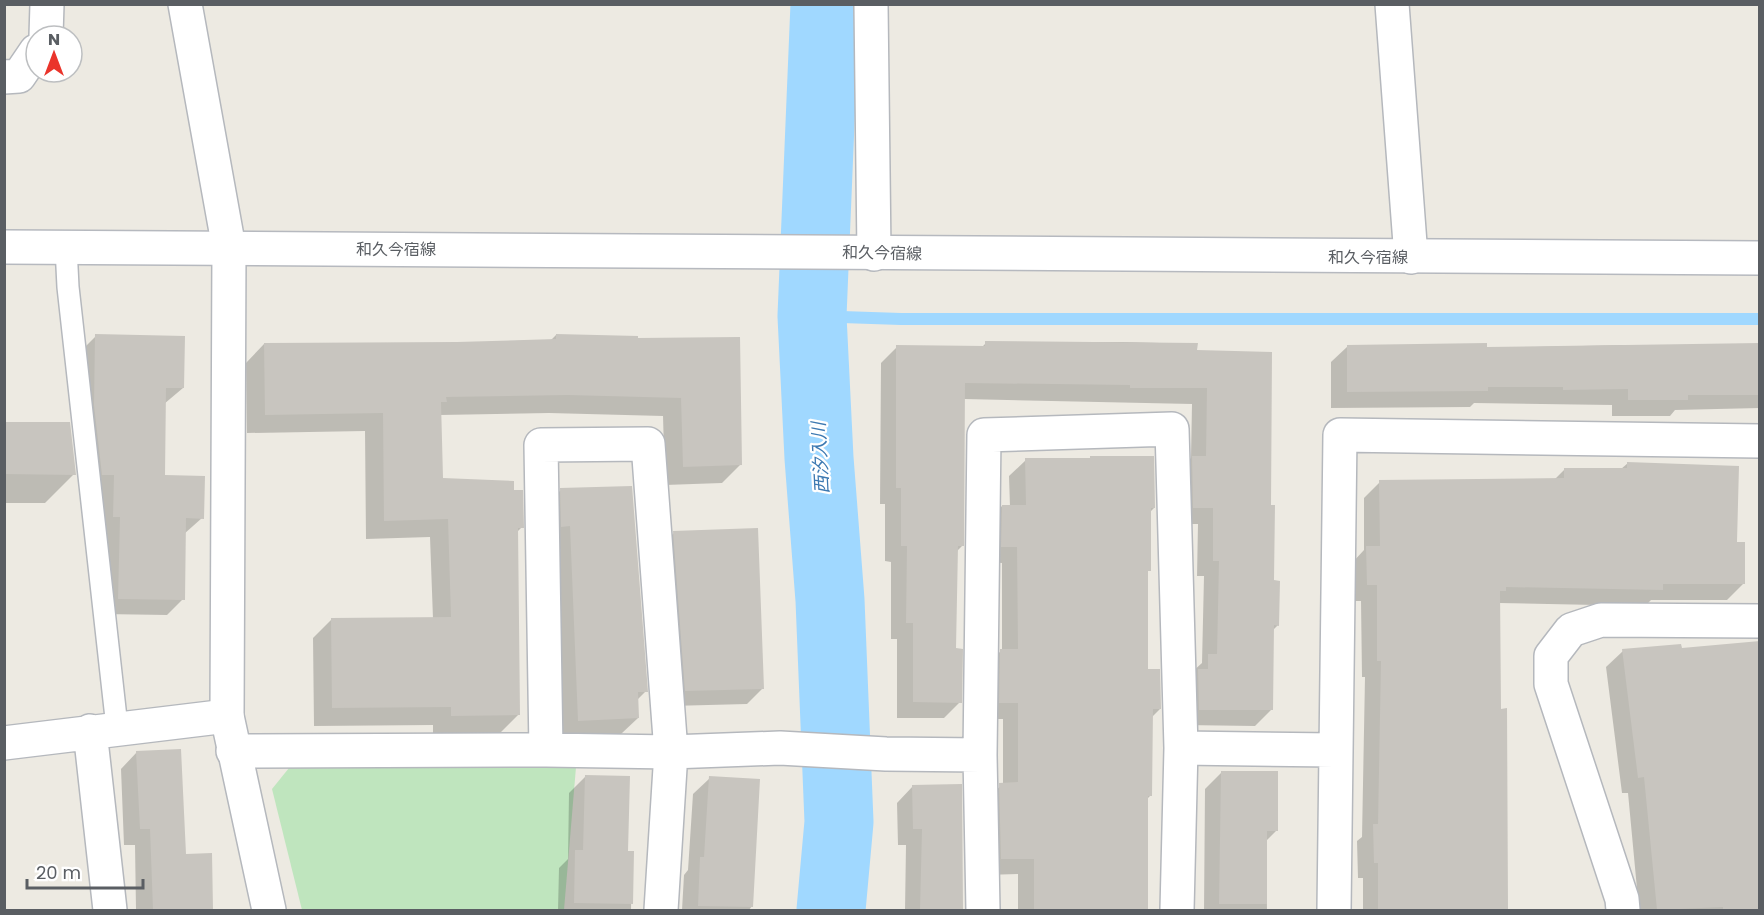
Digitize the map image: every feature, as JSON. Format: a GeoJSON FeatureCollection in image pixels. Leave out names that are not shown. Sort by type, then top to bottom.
{"type":"FeatureCollection","features":[{"type":"Feature","properties":{"kind":"street"},"geometry":{"type":"LineString","coordinates":[[46,24],[47,4]]}},
{"type":"Feature","properties":{"kind":"street"},"geometry":{"type":"LineString","coordinates":[[185,4],[229,248],[227,716],[268,910]]}},
{"type":"Feature","properties":{"kind":"street"},"geometry":{"type":"LineString","coordinates":[[867,254],[870,4]]}},
{"type":"Feature","properties":{"kind":"street"},"geometry":{"type":"LineString","coordinates":[[1392,4],[1411,257]]}},
{"type":"Feature","properties":{"kind":"street"},"geometry":{"type":"LineString","coordinates":[[4,77],[19,76],[24,69]]}},
{"type":"Feature","properties":{"kind":"street","name":"和久今宿線"},"geometry":{"type":"LineString","coordinates":[[4,247],[1760,258]]}},
{"type":"Feature","properties":{"kind":"street"},"geometry":{"type":"LineString","coordinates":[[983,910],[980,755],[984,435],[1172,429],[1180,748],[1177,910]]}},
{"type":"Feature","properties":{"kind":"street"},"geometry":{"type":"LineString","coordinates":[[1334,910],[1334,750],[1340,435],[1760,441]]}},
{"type":"Feature","properties":{"kind":"street"},"geometry":{"type":"LineString","coordinates":[[546,750],[541,446],[648,444],[671,752],[661,910]]}},
{"type":"Feature","properties":{"kind":"street"},"geometry":{"type":"LineString","coordinates":[[1623,910],[1622,899],[1551,684],[1551,656],[1571,630],[1601,620],[1760,621]]}},
{"type":"Feature","properties":{"kind":"street"},"geometry":{"type":"LineString","coordinates":[[4,743],[103,729],[227,716]]}},
{"type":"Feature","properties":{"kind":"street"},"geometry":{"type":"LineString","coordinates":[[103,729],[110,910]]}},
{"type":"Feature","properties":{"kind":"street"},"geometry":{"type":"LineString","coordinates":[[233,751],[671,752],[780,748],[886,754],[980,755]]}},
{"type":"Feature","properties":{"kind":"street"},"geometry":{"type":"LineString","coordinates":[[1180,748],[1334,750]]}},
{"type":"Feature","properties":{"kind":"lane"},"geometry":{"type":"LineString","coordinates":[[66,247],[103,729]]}},
{"type":"Feature","properties":{"kind":"green space"},"geometry":{"type":"Polygon","coordinates":[[[576,767],[564,910],[302,910],[272,789],[289,768],[576,767]]]}},
{"type":"Feature","properties":{"kind":"building"},"geometry":{"type":"Polygon","coordinates":[[[95,334],[185,336],[184,388],[166,388],[165,475],[205,476],[204,519],[186,518],[185,600],[118,599],[120,517],[113,517],[114,475],[102,475],[94,405],[95,334]]]}},
{"type":"Feature","properties":{"kind":"building"},"geometry":{"type":"Polygon","coordinates":[[[556,334],[638,336],[638,338],[740,337],[742,465],[683,467],[681,398],[568,395],[446,397],[447,402],[441,402],[443,478],[514,481],[514,490],[523,490],[524,528],[518,528],[520,715],[451,716],[451,707],[332,708],[331,618],[451,617],[448,519],[384,521],[383,413],[265,415],[264,343],[556,339],[556,334]]]}},
{"type":"Feature","properties":{"kind":"building"},"geometry":{"type":"Polygon","coordinates":[[[985,341],[1198,343],[1197,350],[1272,352],[1271,505],[1275,505],[1274,580],[1280,581],[1279,626],[1274,625],[1273,710],[1199,710],[1198,669],[1208,669],[1208,654],[1217,654],[1219,561],[1213,561],[1213,508],[1193,508],[1192,456],[1206,456],[1207,388],[1130,388],[1130,385],[965,383],[964,546],[958,546],[956,648],[963,649],[962,703],[913,702],[913,623],[906,623],[907,546],[901,546],[901,488],[896,488],[896,345],[985,346],[985,341]]]}},
{"type":"Feature","properties":{"kind":"building"},"geometry":{"type":"Polygon","coordinates":[[[1487,343],[1487,347],[1760,343],[1760,395],[1688,395],[1688,400],[1628,400],[1628,389],[1563,390],[1563,387],[1488,387],[1488,391],[1347,392],[1347,345],[1487,343]]]}},
{"type":"Feature","properties":{"kind":"building"},"geometry":{"type":"Polygon","coordinates":[[[4,422],[70,422],[76,475],[4,474],[4,422]]]}},
{"type":"Feature","properties":{"kind":"building"},"geometry":{"type":"Polygon","coordinates":[[[1090,456],[1154,456],[1155,508],[1151,508],[1151,571],[1148,571],[1148,669],[1160,669],[1161,709],[1153,709],[1152,796],[1148,796],[1148,910],[1034,910],[1034,859],[1001,859],[999,783],[1018,782],[1018,703],[999,703],[1000,649],[1018,649],[1017,547],[1001,547],[1002,505],[1026,505],[1025,458],[1090,458],[1090,456]]]}},
{"type":"Feature","properties":{"kind":"building"},"geometry":{"type":"Polygon","coordinates":[[[1627,462],[1739,466],[1737,542],[1745,542],[1745,584],[1663,584],[1663,590],[1506,587],[1506,591],[1500,591],[1501,709],[1507,708],[1508,910],[1378,910],[1378,863],[1374,863],[1373,824],[1378,824],[1381,661],[1377,661],[1377,585],[1367,585],[1366,546],[1380,546],[1379,480],[1564,478],[1564,468],[1627,468],[1627,462]]]}},
{"type":"Feature","properties":{"kind":"building"},"geometry":{"type":"Polygon","coordinates":[[[632,486],[648,692],[638,692],[639,718],[578,721],[570,526],[561,527],[560,488],[632,486]]]}},
{"type":"Feature","properties":{"kind":"building"},"geometry":{"type":"Polygon","coordinates":[[[758,528],[764,689],[685,691],[673,531],[758,528]]]}},
{"type":"Feature","properties":{"kind":"building"},"geometry":{"type":"Polygon","coordinates":[[[1760,641],[1760,910],[1723,910],[1723,907],[1657,910],[1644,777],[1638,778],[1622,649],[1681,644],[1682,648],[1760,641]]]}},
{"type":"Feature","properties":{"kind":"building"},"geometry":{"type":"Polygon","coordinates":[[[181,749],[186,854],[212,853],[213,910],[153,910],[150,829],[140,829],[136,751],[181,749]]]}},
{"type":"Feature","properties":{"kind":"building"},"geometry":{"type":"Polygon","coordinates":[[[1221,771],[1278,771],[1278,831],[1267,831],[1267,904],[1219,904],[1221,771]]]}},
{"type":"Feature","properties":{"kind":"building"},"geometry":{"type":"Polygon","coordinates":[[[585,775],[630,776],[628,851],[634,851],[633,904],[574,903],[575,850],[583,850],[585,775]]]}},
{"type":"Feature","properties":{"kind":"building"},"geometry":{"type":"Polygon","coordinates":[[[709,776],[760,779],[753,907],[698,906],[700,857],[704,857],[709,776]]]}},
{"type":"Feature","properties":{"kind":"building"},"geometry":{"type":"Polygon","coordinates":[[[962,784],[963,910],[920,910],[922,829],[913,829],[912,785],[962,784]]]}},
{"type":"Feature","properties":{"kind":"waterway","name":"西汐入川"},"geometry":{"type":"LineString","coordinates":[[825,4],[812,316],[819,458],[830,600],[839,822],[831,910]]}},
{"type":"Feature","properties":{"kind":"waterway"},"geometry":{"type":"LineString","coordinates":[[812,316],[901,319],[1760,319]]}}]}
